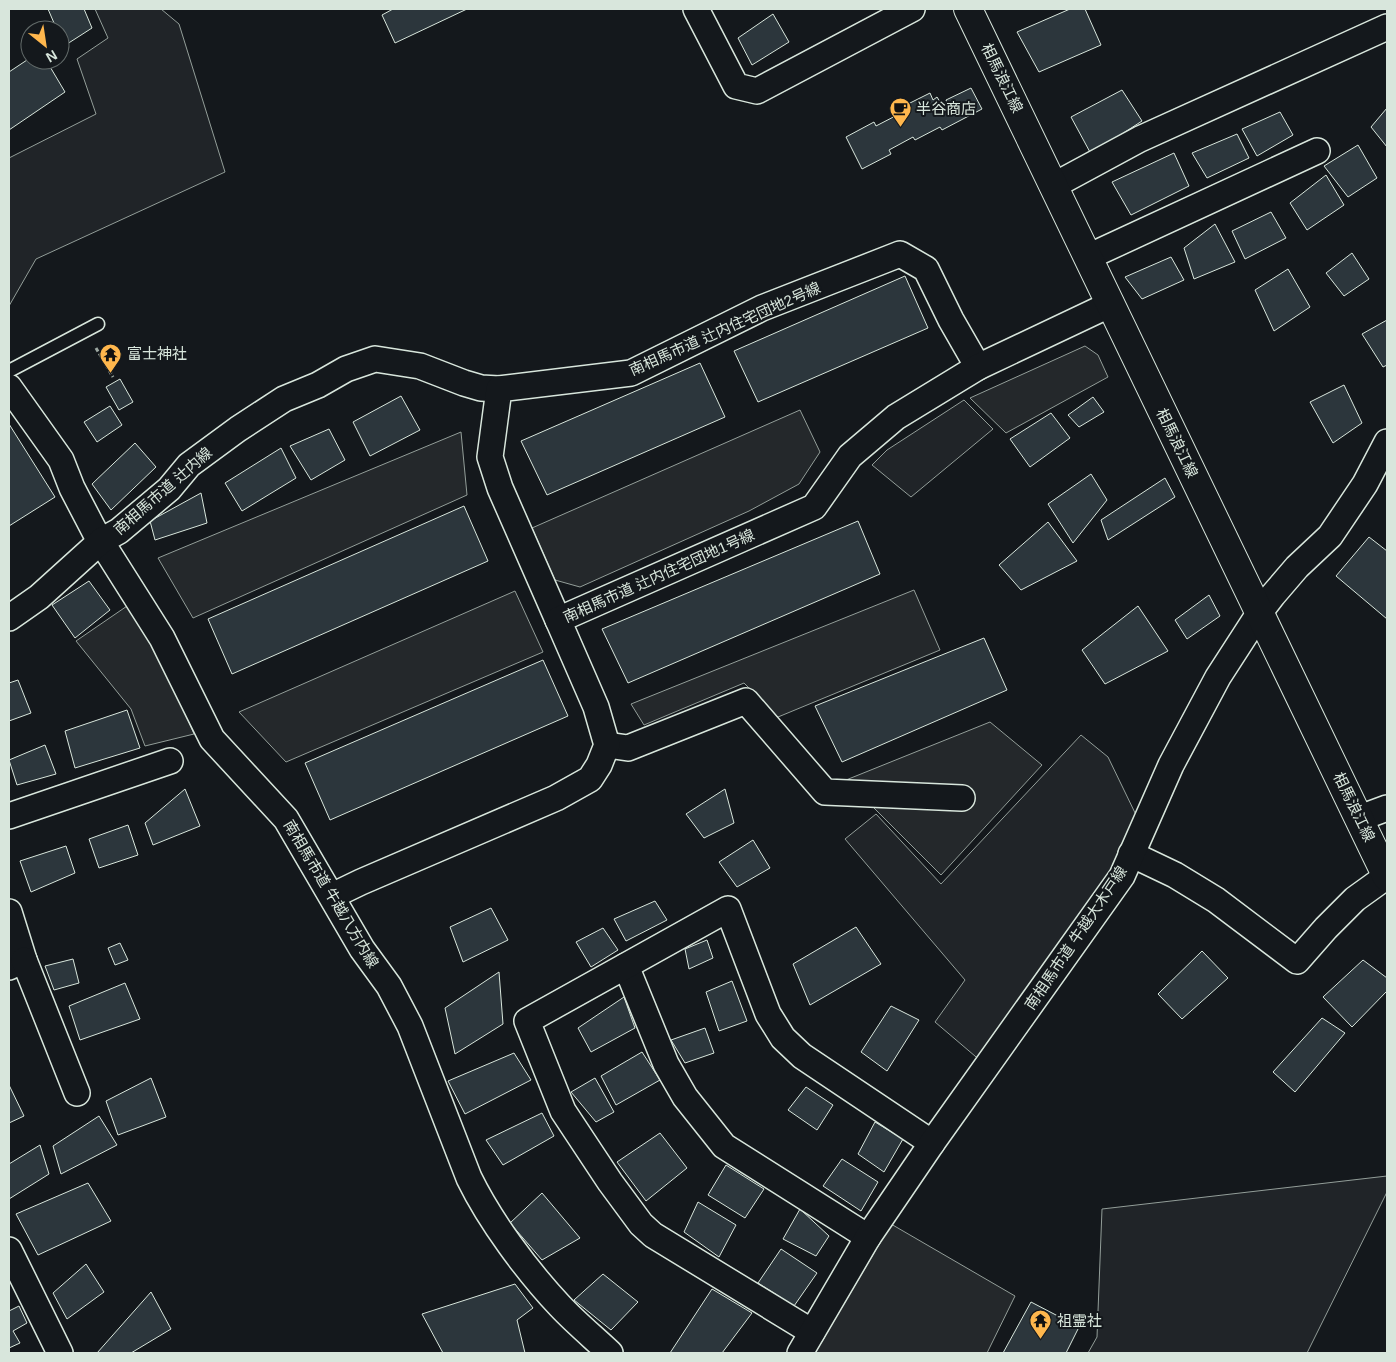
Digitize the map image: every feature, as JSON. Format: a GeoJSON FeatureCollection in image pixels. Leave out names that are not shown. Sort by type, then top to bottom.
{"type":"FeatureCollection","features":[{"type":"Feature","properties":{"kind":"main road","name":"相馬浪江線"},"geometry":{"type":"LineString","coordinates":[[968,9],[1387,876]]}},
{"type":"Feature","properties":{"kind":"street"},"geometry":{"type":"LineString","coordinates":[[696,9],[736,86],[757,91],[912,9]]}},
{"type":"Feature","properties":{"kind":"street"},"geometry":{"type":"LineString","coordinates":[[1053,186],[1140,139],[1387,27]]}},
{"type":"Feature","properties":{"kind":"street"},"geometry":{"type":"LineString","coordinates":[[1088,257],[1317,151]]}},
{"type":"Feature","properties":{"kind":"street","name":"南相馬市道 辻内住宅団地2号線"},"geometry":{"type":"LineString","coordinates":[[499,389],[631,373],[762,308],[900,254],[926,269],[951,320],[978,367]]}},
{"type":"Feature","properties":{"kind":"street","name":"南相馬市道 辻内住宅団地1号線"},"geometry":{"type":"LineString","coordinates":[[607,745],[596,707],[558,620],[814,507],[850,456],[896,417],[978,367],[1110,304]]}},
{"type":"Feature","properties":{"kind":"street","name":"南相馬市道 辻内線"},"geometry":{"type":"LineString","coordinates":[[9,618],[39,597],[100,541],[119,531],[169,488],[189,465],[238,429],[284,400],[318,386],[346,370],[375,359],[420,366],[464,383],[482,388],[499,389]]}},
{"type":"Feature","properties":{"kind":"street","name":"南相馬市道 牛越八方内線"},"geometry":{"type":"LineString","coordinates":[[9,387],[61,460],[72,488],[100,541],[162,638],[212,739],[286,819],[362,948],[389,986],[410,1026],[469,1178],[479,1198],[524,1263],[560,1305],[610,1353]]}},
{"type":"Feature","properties":{"kind":"street"},"geometry":{"type":"LineString","coordinates":[[499,389],[490,457],[500,488],[558,620]]}},
{"type":"Feature","properties":{"kind":"street","name":"南相馬市道 牛越大木戸線"},"geometry":{"type":"LineString","coordinates":[[800,1353],[868,1237],[932,1142],[1122,876],[1171,765],[1218,677],[1260,612],[1297,567],[1330,536],[1365,484],[1387,442]]}},
{"type":"Feature","properties":{"kind":"street"},"geometry":{"type":"LineString","coordinates":[[332,896],[575,788],[590,779],[599,765],[607,745],[628,748],[746,701],[825,792],[962,798]]}},
{"type":"Feature","properties":{"kind":"street"},"geometry":{"type":"LineString","coordinates":[[9,816],[170,762]]}},
{"type":"Feature","properties":{"kind":"street"},"geometry":{"type":"LineString","coordinates":[[1360,818],[1387,808]]}},
{"type":"Feature","properties":{"kind":"street"},"geometry":{"type":"LineString","coordinates":[[1131,854],[1175,875],[1216,900],[1296,961],[1355,899],[1387,876]]}},
{"type":"Feature","properties":{"kind":"street"},"geometry":{"type":"LineString","coordinates":[[812,1332],[653,1235],[641,1224],[610,1182],[563,1111],[527,1021],[728,909],[768,1014],[783,1038],[802,1056],[932,1142]]}},
{"type":"Feature","properties":{"kind":"street"},"geometry":{"type":"LineString","coordinates":[[9,912],[16,963],[78,1093]]}},
{"type":"Feature","properties":{"kind":"street"},"geometry":{"type":"LineString","coordinates":[[626,966],[666,1064],[685,1097],[724,1146],[868,1237]]}},
{"type":"Feature","properties":{"kind":"street"},"geometry":{"type":"LineString","coordinates":[[9,1250],[49,1349]]}},
{"type":"Feature","properties":{"kind":"lane"},"geometry":{"type":"LineString","coordinates":[[9,371],[98,324]]}},
{"type":"Feature","properties":{"kind":"path"},"geometry":{"type":"LineString","coordinates":[[86,330],[113,377]]}},
{"type":"Feature","properties":{"kind":"shaded area"},"geometry":{"type":"Polygon","coordinates":[[[95,9],[161,9],[179,24],[225,172],[36,259],[9,306],[9,158],[96,114],[77,59],[108,38],[95,9]]]}},
{"type":"Feature","properties":{"kind":"shaded area"},"geometry":{"type":"Polygon","coordinates":[[[1085,346],[1098,355],[1108,377],[1006,433],[970,398],[1085,346]]]}},
{"type":"Feature","properties":{"kind":"shaded area"},"geometry":{"type":"Polygon","coordinates":[[[964,400],[993,429],[911,497],[872,465],[887,450],[964,400]]]}},
{"type":"Feature","properties":{"kind":"shaded area"},"geometry":{"type":"Polygon","coordinates":[[[800,410],[820,452],[799,484],[749,511],[580,587],[555,580],[532,528],[800,410]]]}},
{"type":"Feature","properties":{"kind":"shaded area"},"geometry":{"type":"Polygon","coordinates":[[[461,432],[467,495],[193,618],[158,558],[461,432]]]}},
{"type":"Feature","properties":{"kind":"shaded area"},"geometry":{"type":"Polygon","coordinates":[[[914,590],[940,650],[778,717],[744,683],[644,725],[631,704],[914,590]]]}},
{"type":"Feature","properties":{"kind":"shaded area"},"geometry":{"type":"Polygon","coordinates":[[[515,591],[543,652],[286,762],[239,712],[515,591]]]}},
{"type":"Feature","properties":{"kind":"shaded area"},"geometry":{"type":"Polygon","coordinates":[[[130,604],[166,668],[194,734],[145,746],[131,709],[76,641],[130,604]]]}},
{"type":"Feature","properties":{"kind":"shaded area"},"geometry":{"type":"Polygon","coordinates":[[[990,722],[1042,765],[941,875],[846,780],[990,722]]]}},
{"type":"Feature","properties":{"kind":"shaded area"},"geometry":{"type":"Polygon","coordinates":[[[1081,735],[1108,757],[1138,819],[1105,886],[982,1062],[935,1022],[965,980],[845,839],[876,814],[941,884],[1081,735]]]}},
{"type":"Feature","properties":{"kind":"shaded area"},"geometry":{"type":"Polygon","coordinates":[[[1387,1176],[1387,1192],[1307,1353],[1088,1353],[1097,1337],[1102,1209],[1387,1176]]]}},
{"type":"Feature","properties":{"kind":"shaded area"},"geometry":{"type":"Polygon","coordinates":[[[891,1224],[1015,1296],[987,1353],[815,1353],[891,1224]]]}},
{"type":"Feature","properties":{"kind":"building"},"geometry":{"type":"Polygon","coordinates":[[[48,9],[84,9],[92,28],[70,42],[70,20],[53,20],[48,9]]]}},
{"type":"Feature","properties":{"kind":"building"},"geometry":{"type":"Polygon","coordinates":[[[393,9],[467,9],[395,43],[382,15],[393,9]]]}},
{"type":"Feature","properties":{"kind":"building"},"geometry":{"type":"Polygon","coordinates":[[[1070,9],[1085,9],[1101,45],[1039,72],[1017,32],[1070,9]]]}},
{"type":"Feature","properties":{"kind":"building"},"geometry":{"type":"Polygon","coordinates":[[[773,14],[789,42],[752,65],[738,38],[773,14]]]}},
{"type":"Feature","properties":{"kind":"building"},"geometry":{"type":"Polygon","coordinates":[[[20,65],[20,70],[52,70],[65,92],[9,130],[9,72],[20,65]]]}},
{"type":"Feature","properties":{"kind":"building","name":"半谷商店"},"geometry":{"type":"Polygon","coordinates":[[[971,88],[982,109],[942,130],[940,127],[915,140],[913,137],[889,150],[891,154],[862,169],[846,137],[874,122],[876,126],[903,112],[900,108],[930,93],[933,100],[937,97],[942,105],[947,103],[946,100],[971,88]]]}},
{"type":"Feature","properties":{"kind":"building"},"geometry":{"type":"Polygon","coordinates":[[[1122,90],[1142,121],[1091,154],[1071,117],[1122,90]]]}},
{"type":"Feature","properties":{"kind":"building"},"geometry":{"type":"Polygon","coordinates":[[[1387,108],[1387,147],[1371,127],[1387,108]]]}},
{"type":"Feature","properties":{"kind":"building"},"geometry":{"type":"Polygon","coordinates":[[[1280,112],[1293,135],[1257,156],[1242,129],[1280,112]]]}},
{"type":"Feature","properties":{"kind":"building"},"geometry":{"type":"Polygon","coordinates":[[[1237,134],[1249,158],[1207,178],[1192,153],[1237,134]]]}},
{"type":"Feature","properties":{"kind":"building"},"geometry":{"type":"Polygon","coordinates":[[[1358,145],[1377,178],[1348,197],[1324,166],[1358,145]]]}},
{"type":"Feature","properties":{"kind":"building"},"geometry":{"type":"Polygon","coordinates":[[[1174,153],[1189,186],[1131,215],[1112,182],[1174,153]]]}},
{"type":"Feature","properties":{"kind":"building"},"geometry":{"type":"Polygon","coordinates":[[[1326,175],[1344,205],[1307,230],[1290,203],[1326,175]]]}},
{"type":"Feature","properties":{"kind":"building"},"geometry":{"type":"Polygon","coordinates":[[[1271,212],[1286,238],[1245,259],[1232,231],[1271,212]]]}},
{"type":"Feature","properties":{"kind":"building"},"geometry":{"type":"Polygon","coordinates":[[[1215,224],[1235,262],[1194,279],[1184,248],[1215,224]]]}},
{"type":"Feature","properties":{"kind":"building"},"geometry":{"type":"Polygon","coordinates":[[[1352,253],[1369,279],[1344,296],[1326,273],[1352,253]]]}},
{"type":"Feature","properties":{"kind":"building"},"geometry":{"type":"Polygon","coordinates":[[[1171,257],[1184,280],[1142,299],[1125,277],[1171,257]]]}},
{"type":"Feature","properties":{"kind":"building"},"geometry":{"type":"Polygon","coordinates":[[[1288,269],[1310,307],[1274,331],[1255,290],[1288,269]]]}},
{"type":"Feature","properties":{"kind":"building"},"geometry":{"type":"Polygon","coordinates":[[[905,276],[928,328],[758,402],[734,351],[905,276]]]}},
{"type":"Feature","properties":{"kind":"building"},"geometry":{"type":"Polygon","coordinates":[[[1387,320],[1387,365],[1383,367],[1362,334],[1387,320]]]}},
{"type":"Feature","properties":{"kind":"building"},"geometry":{"type":"Polygon","coordinates":[[[700,363],[725,417],[547,495],[521,441],[700,363]]]}},
{"type":"Feature","properties":{"kind":"building"},"geometry":{"type":"Polygon","coordinates":[[[120,379],[133,402],[119,410],[106,387],[120,379]]]}},
{"type":"Feature","properties":{"kind":"building"},"geometry":{"type":"Polygon","coordinates":[[[1344,385],[1362,423],[1333,443],[1310,402],[1344,385]]]}},
{"type":"Feature","properties":{"kind":"building"},"geometry":{"type":"Polygon","coordinates":[[[401,396],[420,430],[370,456],[353,422],[401,396]]]}},
{"type":"Feature","properties":{"kind":"building"},"geometry":{"type":"Polygon","coordinates":[[[1093,397],[1104,412],[1079,427],[1068,415],[1093,397]]]}},
{"type":"Feature","properties":{"kind":"building"},"geometry":{"type":"Polygon","coordinates":[[[110,406],[122,425],[97,442],[84,422],[110,406]]]}},
{"type":"Feature","properties":{"kind":"building"},"geometry":{"type":"Polygon","coordinates":[[[1051,413],[1070,438],[1030,467],[1010,439],[1051,413]]]}},
{"type":"Feature","properties":{"kind":"building"},"geometry":{"type":"Polygon","coordinates":[[[9,424],[55,497],[9,526],[9,424]]]}},
{"type":"Feature","properties":{"kind":"building"},"geometry":{"type":"Polygon","coordinates":[[[329,429],[345,460],[311,480],[290,446],[329,429]]]}},
{"type":"Feature","properties":{"kind":"building"},"geometry":{"type":"Polygon","coordinates":[[[135,443],[156,467],[111,510],[92,484],[135,443]]]}},
{"type":"Feature","properties":{"kind":"building"},"geometry":{"type":"Polygon","coordinates":[[[281,448],[296,478],[242,511],[225,483],[281,448]]]}},
{"type":"Feature","properties":{"kind":"building"},"geometry":{"type":"Polygon","coordinates":[[[1091,474],[1107,500],[1073,543],[1048,504],[1091,474]]]}},
{"type":"Feature","properties":{"kind":"building"},"geometry":{"type":"Polygon","coordinates":[[[1165,478],[1175,497],[1108,540],[1101,520],[1165,478]]]}},
{"type":"Feature","properties":{"kind":"building"},"geometry":{"type":"Polygon","coordinates":[[[201,493],[207,523],[155,540],[150,521],[201,493]]]}},
{"type":"Feature","properties":{"kind":"building"},"geometry":{"type":"Polygon","coordinates":[[[464,506],[488,561],[232,674],[208,619],[464,506]]]}},
{"type":"Feature","properties":{"kind":"building"},"geometry":{"type":"Polygon","coordinates":[[[858,521],[880,574],[628,683],[602,629],[858,521]]]}},
{"type":"Feature","properties":{"kind":"building"},"geometry":{"type":"Polygon","coordinates":[[[1048,522],[1077,561],[1021,590],[999,565],[1048,522]]]}},
{"type":"Feature","properties":{"kind":"building"},"geometry":{"type":"Polygon","coordinates":[[[1369,537],[1387,551],[1387,619],[1336,576],[1369,537]]]}},
{"type":"Feature","properties":{"kind":"building"},"geometry":{"type":"Polygon","coordinates":[[[89,581],[110,610],[75,638],[52,605],[89,581]]]}},
{"type":"Feature","properties":{"kind":"building"},"geometry":{"type":"Polygon","coordinates":[[[1209,595],[1220,616],[1187,639],[1175,620],[1209,595]]]}},
{"type":"Feature","properties":{"kind":"building"},"geometry":{"type":"Polygon","coordinates":[[[1138,606],[1168,651],[1105,684],[1082,650],[1138,606]]]}},
{"type":"Feature","properties":{"kind":"building"},"geometry":{"type":"Polygon","coordinates":[[[984,638],[1007,690],[842,762],[815,706],[984,638]]]}},
{"type":"Feature","properties":{"kind":"building"},"geometry":{"type":"Polygon","coordinates":[[[543,660],[568,716],[330,820],[305,763],[543,660]]]}},
{"type":"Feature","properties":{"kind":"building"},"geometry":{"type":"Polygon","coordinates":[[[18,680],[31,713],[9,721],[9,683],[18,680]]]}},
{"type":"Feature","properties":{"kind":"building"},"geometry":{"type":"Polygon","coordinates":[[[127,710],[140,748],[75,768],[65,731],[127,710]]]}},
{"type":"Feature","properties":{"kind":"building"},"geometry":{"type":"Polygon","coordinates":[[[45,745],[56,774],[17,785],[9,760],[45,745]]]}},
{"type":"Feature","properties":{"kind":"building"},"geometry":{"type":"Polygon","coordinates":[[[185,789],[200,826],[153,845],[145,823],[185,789]]]}},
{"type":"Feature","properties":{"kind":"building"},"geometry":{"type":"Polygon","coordinates":[[[725,789],[734,823],[704,838],[686,814],[725,789]]]}},
{"type":"Feature","properties":{"kind":"building"},"geometry":{"type":"Polygon","coordinates":[[[128,825],[138,855],[99,868],[89,839],[128,825]]]}},
{"type":"Feature","properties":{"kind":"building"},"geometry":{"type":"Polygon","coordinates":[[[753,840],[770,868],[737,887],[719,862],[753,840]]]}},
{"type":"Feature","properties":{"kind":"building"},"geometry":{"type":"Polygon","coordinates":[[[66,846],[75,873],[31,892],[20,861],[66,846]]]}},
{"type":"Feature","properties":{"kind":"building"},"geometry":{"type":"Polygon","coordinates":[[[655,901],[667,920],[626,941],[614,919],[655,901]]]}},
{"type":"Feature","properties":{"kind":"building"},"geometry":{"type":"Polygon","coordinates":[[[491,908],[508,940],[463,962],[450,927],[491,908]]]}},
{"type":"Feature","properties":{"kind":"building"},"geometry":{"type":"Polygon","coordinates":[[[856,927],[881,964],[810,1005],[793,964],[856,927]]]}},
{"type":"Feature","properties":{"kind":"building"},"geometry":{"type":"Polygon","coordinates":[[[603,928],[618,950],[591,967],[576,942],[603,928]]]}},
{"type":"Feature","properties":{"kind":"building"},"geometry":{"type":"Polygon","coordinates":[[[707,940],[713,958],[689,969],[685,949],[707,940]]]}},
{"type":"Feature","properties":{"kind":"building"},"geometry":{"type":"Polygon","coordinates":[[[120,943],[128,960],[115,965],[108,948],[120,943]]]}},
{"type":"Feature","properties":{"kind":"building"},"geometry":{"type":"Polygon","coordinates":[[[1202,951],[1228,978],[1182,1019],[1158,994],[1202,951]]]}},
{"type":"Feature","properties":{"kind":"building"},"geometry":{"type":"Polygon","coordinates":[[[73,959],[79,983],[54,990],[45,966],[73,959]]]}},
{"type":"Feature","properties":{"kind":"building"},"geometry":{"type":"Polygon","coordinates":[[[1363,960],[1387,978],[1387,991],[1352,1027],[1323,997],[1363,960]]]}},
{"type":"Feature","properties":{"kind":"building"},"geometry":{"type":"Polygon","coordinates":[[[499,972],[503,1024],[455,1054],[445,1008],[499,972]]]}},
{"type":"Feature","properties":{"kind":"building"},"geometry":{"type":"Polygon","coordinates":[[[732,981],[747,1021],[719,1031],[706,992],[732,981]]]}},
{"type":"Feature","properties":{"kind":"building"},"geometry":{"type":"Polygon","coordinates":[[[125,983],[140,1019],[80,1040],[69,1006],[125,983]]]}},
{"type":"Feature","properties":{"kind":"building"},"geometry":{"type":"Polygon","coordinates":[[[624,997],[635,1028],[591,1052],[578,1028],[624,997]]]}},
{"type":"Feature","properties":{"kind":"building"},"geometry":{"type":"Polygon","coordinates":[[[891,1006],[919,1020],[887,1071],[861,1052],[891,1006]]]}},
{"type":"Feature","properties":{"kind":"building"},"geometry":{"type":"Polygon","coordinates":[[[1322,1018],[1345,1033],[1295,1092],[1273,1072],[1322,1018]]]}},
{"type":"Feature","properties":{"kind":"building"},"geometry":{"type":"Polygon","coordinates":[[[705,1028],[714,1053],[685,1063],[671,1040],[705,1028]]]}},
{"type":"Feature","properties":{"kind":"building"},"geometry":{"type":"Polygon","coordinates":[[[642,1052],[660,1080],[616,1105],[601,1076],[642,1052]]]}},
{"type":"Feature","properties":{"kind":"building"},"geometry":{"type":"Polygon","coordinates":[[[514,1053],[531,1080],[465,1114],[448,1081],[514,1053]]]}},
{"type":"Feature","properties":{"kind":"building"},"geometry":{"type":"Polygon","coordinates":[[[151,1078],[166,1117],[118,1135],[106,1101],[151,1078]]]}},
{"type":"Feature","properties":{"kind":"building"},"geometry":{"type":"Polygon","coordinates":[[[595,1078],[614,1112],[596,1122],[571,1092],[595,1078]]]}},
{"type":"Feature","properties":{"kind":"building"},"geometry":{"type":"Polygon","coordinates":[[[9,1085],[24,1116],[9,1123],[9,1085]]]}},
{"type":"Feature","properties":{"kind":"building"},"geometry":{"type":"Polygon","coordinates":[[[806,1087],[833,1105],[817,1130],[788,1110],[806,1087]]]}},
{"type":"Feature","properties":{"kind":"building"},"geometry":{"type":"Polygon","coordinates":[[[542,1113],[554,1136],[503,1165],[486,1140],[542,1113]]]}},
{"type":"Feature","properties":{"kind":"building"},"geometry":{"type":"Polygon","coordinates":[[[99,1116],[117,1145],[61,1174],[53,1146],[99,1116]]]}},
{"type":"Feature","properties":{"kind":"building"},"geometry":{"type":"Polygon","coordinates":[[[875,1122],[903,1139],[884,1172],[858,1154],[875,1122]]]}},
{"type":"Feature","properties":{"kind":"building"},"geometry":{"type":"Polygon","coordinates":[[[660,1133],[687,1168],[646,1201],[617,1162],[660,1133]]]}},
{"type":"Feature","properties":{"kind":"building"},"geometry":{"type":"Polygon","coordinates":[[[40,1145],[49,1174],[9,1199],[9,1164],[40,1145]]]}},
{"type":"Feature","properties":{"kind":"building"},"geometry":{"type":"Polygon","coordinates":[[[842,1159],[878,1182],[861,1211],[823,1186],[842,1159]]]}},
{"type":"Feature","properties":{"kind":"building"},"geometry":{"type":"Polygon","coordinates":[[[726,1165],[764,1189],[745,1218],[708,1195],[726,1165]]]}},
{"type":"Feature","properties":{"kind":"building"},"geometry":{"type":"Polygon","coordinates":[[[88,1183],[111,1221],[38,1255],[16,1214],[88,1183]]]}},
{"type":"Feature","properties":{"kind":"building"},"geometry":{"type":"Polygon","coordinates":[[[542,1193],[580,1238],[542,1260],[510,1223],[542,1193]]]}},
{"type":"Feature","properties":{"kind":"building"},"geometry":{"type":"Polygon","coordinates":[[[698,1202],[736,1225],[719,1257],[684,1232],[698,1202]]]}},
{"type":"Feature","properties":{"kind":"building"},"geometry":{"type":"Polygon","coordinates":[[[800,1209],[829,1236],[816,1256],[783,1239],[800,1209]]]}},
{"type":"Feature","properties":{"kind":"building"},"geometry":{"type":"Polygon","coordinates":[[[781,1249],[817,1273],[794,1306],[758,1283],[781,1249]]]}},
{"type":"Feature","properties":{"kind":"building"},"geometry":{"type":"Polygon","coordinates":[[[86,1264],[104,1292],[67,1319],[53,1293],[86,1264]]]}},
{"type":"Feature","properties":{"kind":"building"},"geometry":{"type":"Polygon","coordinates":[[[603,1274],[638,1302],[611,1330],[574,1300],[603,1274]]]}},
{"type":"Feature","properties":{"kind":"building"},"geometry":{"type":"Polygon","coordinates":[[[515,1284],[533,1308],[517,1320],[525,1353],[443,1353],[422,1314],[515,1284]]]}},
{"type":"Feature","properties":{"kind":"building"},"geometry":{"type":"Polygon","coordinates":[[[712,1289],[752,1313],[722,1353],[670,1353],[712,1289]]]}},
{"type":"Feature","properties":{"kind":"building"},"geometry":{"type":"Polygon","coordinates":[[[151,1292],[171,1329],[131,1353],[97,1353],[151,1292]]]}},
{"type":"Feature","properties":{"kind":"building","name":"祖霊社"},"geometry":{"type":"Polygon","coordinates":[[[1031,1302],[1079,1327],[1066,1353],[1003,1353],[1031,1302]]]}},
{"type":"Feature","properties":{"kind":"building"},"geometry":{"type":"Polygon","coordinates":[[[19,1306],[27,1323],[13,1331],[20,1343],[9,1348],[9,1311],[19,1306]]]}},
{"type":"Feature","properties":{"kind":"place","name":"半谷商店"},"geometry":{"type":"Point","coordinates":[900,128]}},
{"type":"Feature","properties":{"kind":"place","name":"富士神社"},"geometry":{"type":"Point","coordinates":[111,373]}},
{"type":"Feature","properties":{"kind":"place","name":"祖霊社"},"geometry":{"type":"Point","coordinates":[1041,1340]}}]}
